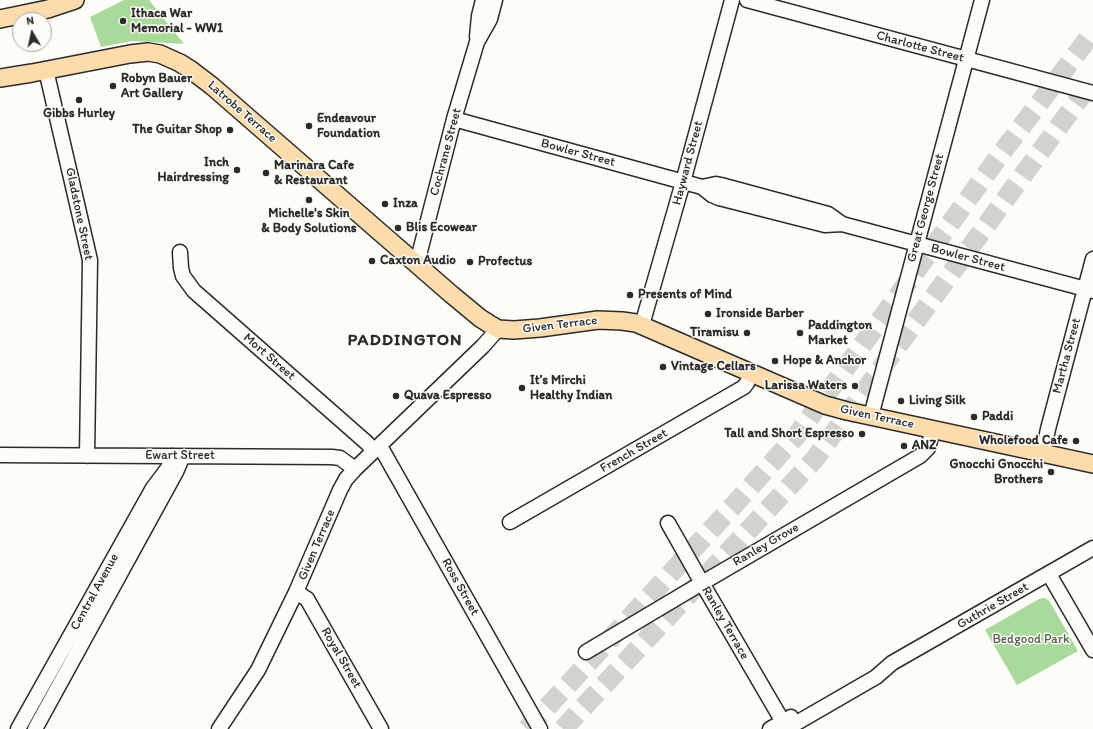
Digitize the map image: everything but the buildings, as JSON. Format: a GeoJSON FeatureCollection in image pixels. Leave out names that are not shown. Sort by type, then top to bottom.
{"type":"FeatureCollection","features":[{"type":"Feature","properties":{"kind":"main road"},"geometry":{"type":"LineString","coordinates":[[0,28],[75,0]]}},
{"type":"Feature","properties":{"kind":"main road"},"geometry":{"type":"LineString","coordinates":[[0,19],[48,9]]}},
{"type":"Feature","properties":{"kind":"main road","name":"Latrobe Terrace"},"geometry":{"type":"LineString","coordinates":[[0,78],[140,52],[160,54],[180,63],[212,86],[480,318],[498,329]]}},
{"type":"Feature","properties":{"kind":"main road","name":"Given Terrace"},"geometry":{"type":"LineString","coordinates":[[498,329],[520,330],[605,320],[622,320],[642,325],[825,405],[1093,464]]}},
{"type":"Feature","properties":{"kind":"street","name":"Cochrane Street"},"geometry":{"type":"LineString","coordinates":[[417,263],[454,119],[477,42],[479,16],[483,0]]}},
{"type":"Feature","properties":{"kind":"street","name":"Cochrane Street"},"geometry":{"type":"LineString","coordinates":[[477,42],[490,19],[495,0]]}},
{"type":"Feature","properties":{"kind":"street","name":"Hayward Street"},"geometry":{"type":"LineString","coordinates":[[642,325],[683,182],[732,0]]}},
{"type":"Feature","properties":{"kind":"street","name":"Charlotte Street"},"geometry":{"type":"LineString","coordinates":[[747,0],[1093,93]]}},
{"type":"Feature","properties":{"kind":"street","name":"Great George Street"},"geometry":{"type":"LineString","coordinates":[[871,416],[982,0]]}},
{"type":"Feature","properties":{"kind":"street","name":"Gladstone Street"},"geometry":{"type":"LineString","coordinates":[[46,70],[90,260],[87,456]]}},
{"type":"Feature","properties":{"kind":"street","name":"Bowler Street"},"geometry":{"type":"LineString","coordinates":[[454,119],[702,187],[716,184],[721,185],[828,214],[842,224],[1089,290]]}},
{"type":"Feature","properties":{"kind":"street","name":"Mort Street"},"geometry":{"type":"LineString","coordinates":[[180,252],[183,276],[194,291],[368,443],[377,448]]}},
{"type":"Feature","properties":{"kind":"street","name":"Martha Street"},"geometry":{"type":"LineString","coordinates":[[1043,453],[1048,429],[1089,290],[1093,260]]}},
{"type":"Feature","properties":{"kind":"street","name":"Given Terrace"},"geometry":{"type":"LineString","coordinates":[[219,729],[258,670],[296,592],[346,479],[483,346],[498,329]]}},
{"type":"Feature","properties":{"kind":"street","name":"French Street"},"geometry":{"type":"LineString","coordinates":[[510,522],[744,387],[751,373]]}},
{"type":"Feature","properties":{"kind":"street","name":"Ranley Grove"},"geometry":{"type":"LineString","coordinates":[[586,652],[920,456],[928,448],[933,429]]}},
{"type":"Feature","properties":{"kind":"street","name":"Ross Street"},"geometry":{"type":"LineString","coordinates":[[377,448],[540,729]]}},
{"type":"Feature","properties":{"kind":"street","name":"Ewart Street"},"geometry":{"type":"LineString","coordinates":[[0,455],[332,457],[340,458],[355,470]]}},
{"type":"Feature","properties":{"kind":"street","name":"Central Avenue"},"geometry":{"type":"LineString","coordinates":[[18,729],[154,488],[177,456],[181,462],[176,472],[35,729]]}},
{"type":"Feature","properties":{"kind":"street","name":"Ranley Terrace"},"geometry":{"type":"LineString","coordinates":[[668,523],[784,725]]}},
{"type":"Feature","properties":{"kind":"street","name":"Guthrie Street"},"geometry":{"type":"LineString","coordinates":[[770,729],[784,725],[873,669],[892,663],[1093,548]]}},
{"type":"Feature","properties":{"kind":"street"},"geometry":{"type":"LineString","coordinates":[[1049,574],[1093,650]]}},
{"type":"Feature","properties":{"kind":"street","name":"Royal Street"},"geometry":{"type":"LineString","coordinates":[[296,592],[307,599],[381,729]]}},
{"type":"Feature","properties":{"kind":"green space"},"geometry":{"type":"Polygon","coordinates":[[[124,0],[149,0],[184,44],[132,41],[101,47],[90,17],[124,0]]]}},
{"type":"Feature","properties":{"kind":"green space","name":"Bedgood Park"},"geometry":{"type":"Polygon","coordinates":[[[1044,598],[1050,602],[1078,651],[1017,685],[985,630],[1039,599],[1044,598]]]}},
{"type":"Feature","properties":{"kind":"tunnel"},"geometry":{"type":"LineString","coordinates":[[527,729],[797,435],[997,159],[1093,32]]}},
{"type":"Feature","properties":{"kind":"tunnel"},"geometry":{"type":"LineString","coordinates":[[563,729],[814,460],[1093,80]]}},
{"type":"Feature","properties":{"kind":"place","name":"Ithaca War Memorial - WW1"},"geometry":{"type":"Point","coordinates":[123,21]}},
{"type":"Feature","properties":{"kind":"place","name":"Robyn Bauer Art Gallery"},"geometry":{"type":"Point","coordinates":[113,86]}},
{"type":"Feature","properties":{"kind":"place","name":"Gibbs Hurley"},"geometry":{"type":"Point","coordinates":[79,100]}},
{"type":"Feature","properties":{"kind":"place","name":"Endeavour Foundation"},"geometry":{"type":"Point","coordinates":[309,126]}},
{"type":"Feature","properties":{"kind":"place","name":"The Guitar Shop"},"geometry":{"type":"Point","coordinates":[230,130]}},
{"type":"Feature","properties":{"kind":"place","name":"Inch Hairdressing"},"geometry":{"type":"Point","coordinates":[237,170]}},
{"type":"Feature","properties":{"kind":"place","name":"Marinara Cafe & Restaurant"},"geometry":{"type":"Point","coordinates":[266,173]}},
{"type":"Feature","properties":{"kind":"place","name":"Michelle's Skin & Body Solutions"},"geometry":{"type":"Point","coordinates":[309,200]}},
{"type":"Feature","properties":{"kind":"place","name":"Inza"},"geometry":{"type":"Point","coordinates":[385,204]}},
{"type":"Feature","properties":{"kind":"place","name":"Blis Ecowear"},"geometry":{"type":"Point","coordinates":[398,228]}},
{"type":"Feature","properties":{"kind":"place","name":"Caxton Audio"},"geometry":{"type":"Point","coordinates":[372,261]}},
{"type":"Feature","properties":{"kind":"place","name":"Profectus"},"geometry":{"type":"Point","coordinates":[470,262]}},
{"type":"Feature","properties":{"kind":"place","name":"Presents of Mind"},"geometry":{"type":"Point","coordinates":[630,295]}},
{"type":"Feature","properties":{"kind":"place","name":"Ironside Barber"},"geometry":{"type":"Point","coordinates":[708,314]}},
{"type":"Feature","properties":{"kind":"place","name":"Tiramisu"},"geometry":{"type":"Point","coordinates":[747,333]}},
{"type":"Feature","properties":{"kind":"place","name":"Paddington Market"},"geometry":{"type":"Point","coordinates":[800,333]}},
{"type":"Feature","properties":{"kind":"place","name":"Hope & Anchor"},"geometry":{"type":"Point","coordinates":[775,361]}},
{"type":"Feature","properties":{"kind":"place","name":"Vintage Cellars"},"geometry":{"type":"Point","coordinates":[663,367]}},
{"type":"Feature","properties":{"kind":"place","name":"Larissa Waters"},"geometry":{"type":"Point","coordinates":[855,386]}},
{"type":"Feature","properties":{"kind":"place","name":"It’s Mirchi Healthy Indian"},"geometry":{"type":"Point","coordinates":[522,388]}},
{"type":"Feature","properties":{"kind":"place","name":"Quava Espresso"},"geometry":{"type":"Point","coordinates":[396,396]}},
{"type":"Feature","properties":{"kind":"place","name":"Living Silk"},"geometry":{"type":"Point","coordinates":[901,401]}},
{"type":"Feature","properties":{"kind":"place","name":"Paddi"},"geometry":{"type":"Point","coordinates":[974,417]}},
{"type":"Feature","properties":{"kind":"place","name":"Tall and Short Espresso"},"geometry":{"type":"Point","coordinates":[862,434]}},
{"type":"Feature","properties":{"kind":"place","name":"Wholefood Cafe"},"geometry":{"type":"Point","coordinates":[1076,441]}},
{"type":"Feature","properties":{"kind":"place","name":"ANZ"},"geometry":{"type":"Point","coordinates":[904,446]}},
{"type":"Feature","properties":{"kind":"place","name":"Gnocchi Gnocchi Brothers"},"geometry":{"type":"Point","coordinates":[1051,472]}},
{"type":"Feature","properties":{"kind":"district","name":"PADDINGTON"},"geometry":{"type":"Point","coordinates":[405,341]}}]}
